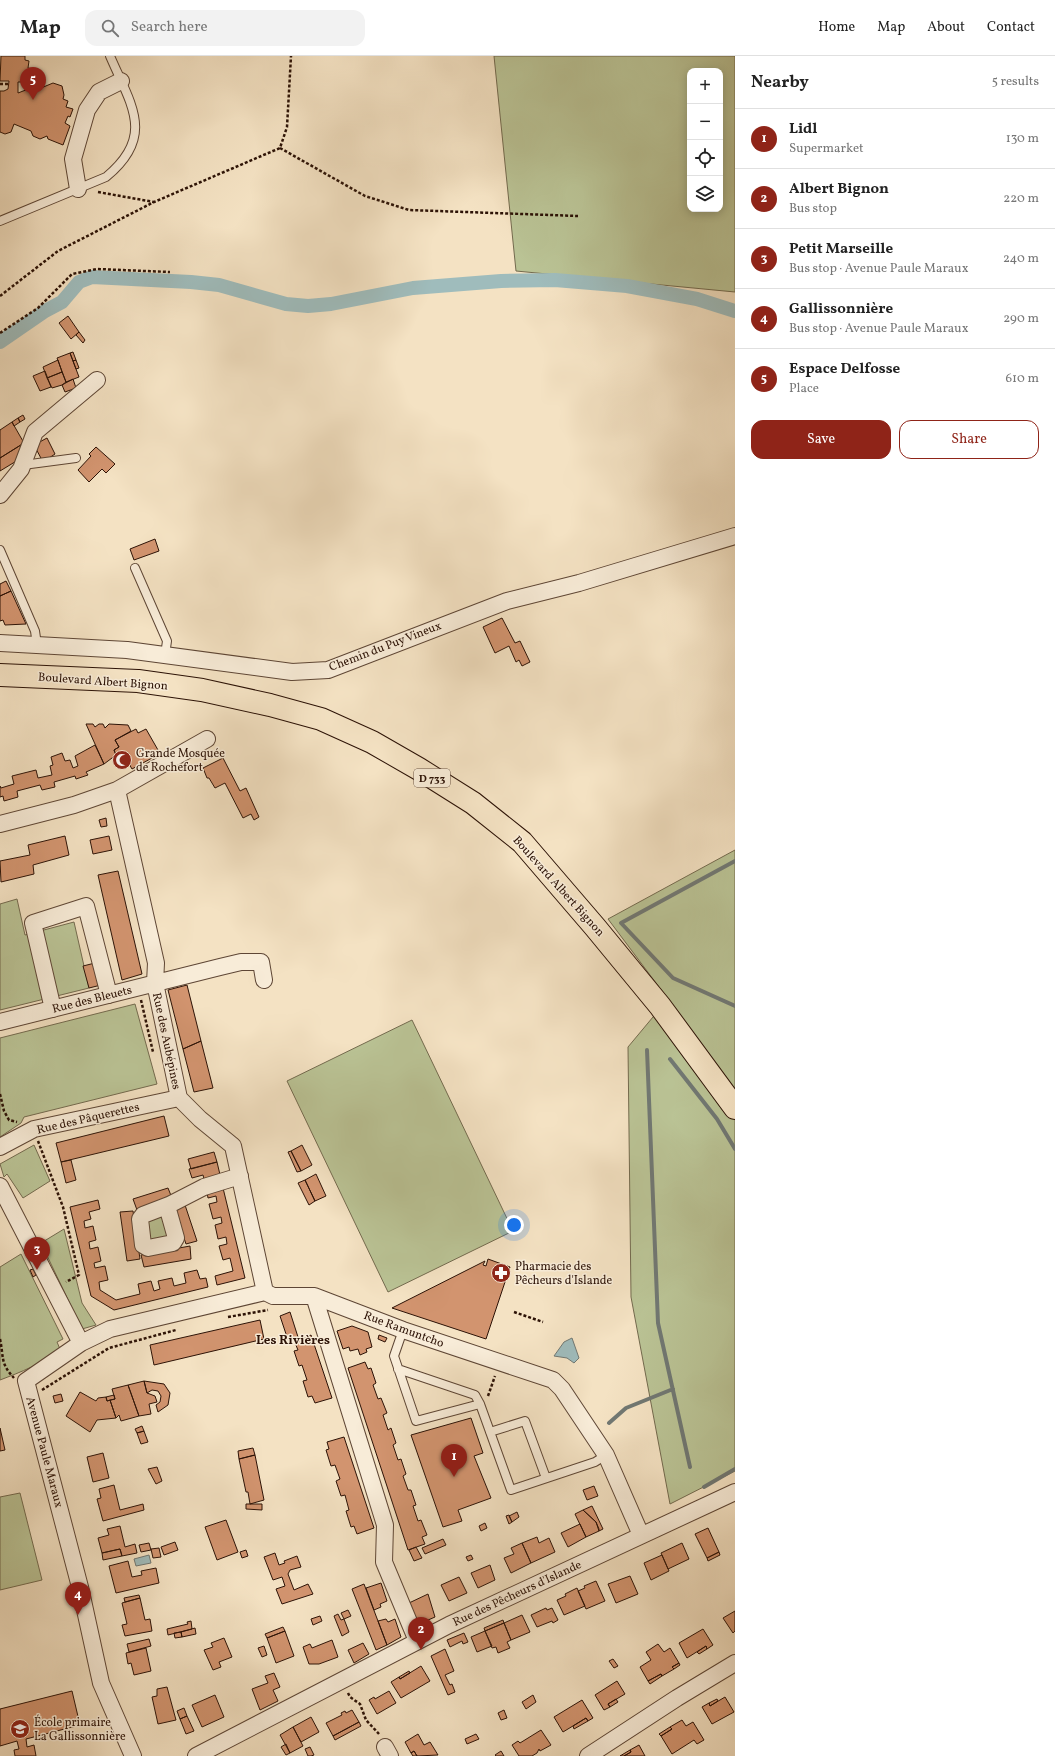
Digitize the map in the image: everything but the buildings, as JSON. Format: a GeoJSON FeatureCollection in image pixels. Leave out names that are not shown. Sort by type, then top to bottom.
{"type":"FeatureCollection","features":[{"type":"Feature","properties":{"kind":"main road","name":"Boulevard Albert Bignon"},"geometry":{"type":"LineString","coordinates":[[0,675],[138,681],[202,690],[270,705],[321,719],[372,742],[419,769],[473,803],[522,842],[660,1006],[735,1108]]}},
{"type":"Feature","properties":{"kind":"street"},"geometry":{"type":"LineString","coordinates":[[78,189],[73,159],[87,110],[99,92],[121,81]]}},
{"type":"Feature","properties":{"kind":"street"},"geometry":{"type":"LineString","coordinates":[[0,495],[21,470],[34,432],[97,380]]}},
{"type":"Feature","properties":{"kind":"street","name":"Chemin du Puy Vineux"},"geometry":{"type":"LineString","coordinates":[[0,643],[127,650],[292,672],[328,670],[507,601],[579,583],[735,536]]}},
{"type":"Feature","properties":{"kind":"street"},"geometry":{"type":"LineString","coordinates":[[0,824],[74,805],[117,790],[207,739]]}},
{"type":"Feature","properties":{"kind":"street","name":"Rue des Aubépines"},"geometry":{"type":"LineString","coordinates":[[117,790],[156,962],[154,983],[179,1098],[233,1146],[264,1292]]}},
{"type":"Feature","properties":{"kind":"street"},"geometry":{"type":"LineString","coordinates":[[53,1009],[33,923],[86,906],[109,994]]}},
{"type":"Feature","properties":{"kind":"street","name":"Rue des Bleuets"},"geometry":{"type":"LineString","coordinates":[[0,1022],[241,962],[261,962],[264,980]]}},
{"type":"Feature","properties":{"kind":"street","name":"Rue des Pâquerettes"},"geometry":{"type":"LineString","coordinates":[[0,1147],[39,1134],[179,1098]]}},
{"type":"Feature","properties":{"kind":"street"},"geometry":{"type":"LineString","coordinates":[[167,1206],[204,1187],[240,1176]]}},
{"type":"Feature","properties":{"kind":"street"},"geometry":{"type":"LineString","coordinates":[[0,1186],[81,1343]]}},
{"type":"Feature","properties":{"kind":"street","name":"Rue Ramuntcho"},"geometry":{"type":"LineString","coordinates":[[81,1343],[110,1329],[264,1292],[273,1296],[314,1296],[403,1330],[553,1380],[562,1389],[606,1455],[641,1535]]}},
{"type":"Feature","properties":{"kind":"street"},"geometry":{"type":"LineString","coordinates":[[314,1296],[385,1525],[384,1562],[417,1641]]}},
{"type":"Feature","properties":{"kind":"street","name":"Avenue Paule Maraux"},"geometry":{"type":"LineString","coordinates":[[81,1343],[26,1381],[80,1587],[101,1683],[133,1756]]}},
{"type":"Feature","properties":{"kind":"street","name":"Rue des Pêcheurs d'Islande"},"geometry":{"type":"LineString","coordinates":[[196,1756],[417,1641],[735,1492]]}},
{"type":"Feature","properties":{"kind":"street"},"geometry":{"type":"LineString","coordinates":[[588,1756],[677,1698],[735,1663]]}},
{"type":"Feature","properties":{"kind":"lane"},"geometry":{"type":"LineString","coordinates":[[0,221],[106,177],[118,167],[130,151],[135,136],[136,120],[110,56]]}},
{"type":"Feature","properties":{"kind":"lane"},"geometry":{"type":"LineString","coordinates":[[23,465],[76,458]]}},
{"type":"Feature","properties":{"kind":"lane"},"geometry":{"type":"LineString","coordinates":[[0,550],[35,631],[37,645]]}},
{"type":"Feature","properties":{"kind":"lane"},"geometry":{"type":"LineString","coordinates":[[135,568],[167,641],[165,655]]}},
{"type":"Feature","properties":{"kind":"lane"},"geometry":{"type":"LineString","coordinates":[[403,1330],[394,1356],[416,1421],[481,1408]]}},
{"type":"Feature","properties":{"kind":"lane"},"geometry":{"type":"LineString","coordinates":[[398,1369],[475,1395],[511,1490],[595,1462],[606,1455]]}},
{"type":"Feature","properties":{"kind":"lane"},"geometry":{"type":"LineString","coordinates":[[490,1432],[525,1421],[546,1478]]}},
{"type":"Feature","properties":{"kind":"path"},"geometry":{"type":"LineString","coordinates":[[0,296],[58,252],[154,202],[280,148],[287,127],[291,56]]}},
{"type":"Feature","properties":{"kind":"path"},"geometry":{"type":"LineString","coordinates":[[0,84],[9,84]]}},
{"type":"Feature","properties":{"kind":"path"},"geometry":{"type":"LineString","coordinates":[[280,148],[365,196],[409,210],[578,216]]}},
{"type":"Feature","properties":{"kind":"path"},"geometry":{"type":"LineString","coordinates":[[78,189],[154,202]]}},
{"type":"Feature","properties":{"kind":"path"},"geometry":{"type":"LineString","coordinates":[[0,333],[38,308],[72,274],[97,269],[170,272]]}},
{"type":"Feature","properties":{"kind":"path"},"geometry":{"type":"LineString","coordinates":[[134,1001],[141,999],[154,1057]]}},
{"type":"Feature","properties":{"kind":"path"},"geometry":{"type":"LineString","coordinates":[[0,1094],[4,1111],[9,1120],[26,1125],[39,1134],[38,1139],[64,1207],[79,1275],[53,1288]]}},
{"type":"Feature","properties":{"kind":"path"},"geometry":{"type":"LineString","coordinates":[[514,1312],[543,1322]]}},
{"type":"Feature","properties":{"kind":"path"},"geometry":{"type":"LineString","coordinates":[[0,1339],[0,1359],[6,1372],[14,1379],[26,1381]]}},
{"type":"Feature","properties":{"kind":"path"},"geometry":{"type":"LineString","coordinates":[[481,1408],[496,1374]]}},
{"type":"Feature","properties":{"kind":"path"},"geometry":{"type":"LineString","coordinates":[[343,1680],[350,1698],[360,1704],[366,1720],[380,1735],[386,1738],[388,1751]]}},
{"type":"Feature","properties":{"kind":"green space"},"geometry":{"type":"Polygon","coordinates":[[[494,56],[735,56],[735,292],[516,271],[494,56]]]}},
{"type":"Feature","properties":{"kind":"green space"},"geometry":{"type":"Polygon","coordinates":[[[735,850],[735,1471],[670,1504],[631,1297],[628,1047],[668,999],[608,919],[735,850]]]}},
{"type":"Feature","properties":{"kind":"green space"},"geometry":{"type":"Polygon","coordinates":[[[17,899],[25,935],[74,922],[89,988],[0,1010],[0,904],[17,899]]]}},
{"type":"Feature","properties":{"kind":"green space"},"geometry":{"type":"Polygon","coordinates":[[[135,1004],[157,1084],[24,1117],[21,1123],[0,1137],[0,1038],[135,1004]]]}},
{"type":"Feature","properties":{"kind":"green space"},"geometry":{"type":"Polygon","coordinates":[[[412,1020],[513,1231],[388,1292],[287,1081],[412,1020]]]}},
{"type":"Feature","properties":{"kind":"green space"},"geometry":{"type":"Polygon","coordinates":[[[34,1145],[50,1181],[23,1198],[7,1174],[4,1177],[0,1164],[34,1145]]]}},
{"type":"Feature","properties":{"kind":"green space"},"geometry":{"type":"Polygon","coordinates":[[[156,1217],[162,1217],[168,1238],[152,1240],[149,1238],[147,1222],[156,1217]]]}},
{"type":"Feature","properties":{"kind":"green space"},"geometry":{"type":"Polygon","coordinates":[[[64,1229],[82,1303],[96,1325],[82,1329],[41,1243],[64,1229]]]}},
{"type":"Feature","properties":{"kind":"green space"},"geometry":{"type":"Polygon","coordinates":[[[21,1254],[63,1339],[57,1342],[60,1349],[46,1359],[23,1371],[0,1380],[0,1267],[21,1254]]]}},
{"type":"Feature","properties":{"kind":"green space"},"geometry":{"type":"Polygon","coordinates":[[[20,1493],[42,1580],[0,1590],[0,1497],[20,1493]]]}},
{"type":"Feature","properties":{"kind":"water"},"geometry":{"type":"Polygon","coordinates":[[[572,1338],[579,1358],[574,1363],[567,1358],[554,1356],[564,1342],[572,1338]]]}},
{"type":"Feature","properties":{"kind":"water"},"geometry":{"type":"Polygon","coordinates":[[[149,1555],[151,1563],[136,1566],[134,1559],[149,1555]]]}},
{"type":"Feature","properties":{"kind":"waterway"},"geometry":{"type":"LineString","coordinates":[[0,342],[45,311],[62,302],[79,282],[92,277],[191,282],[219,285],[286,304],[308,306],[331,304],[413,288],[501,281],[555,280],[627,286],[697,299],[735,311]]}},
{"type":"Feature","properties":{"kind":"waterway"},"geometry":{"type":"LineString","coordinates":[[735,861],[621,923],[673,978],[735,1006]]}},
{"type":"Feature","properties":{"kind":"waterway"},"geometry":{"type":"LineString","coordinates":[[647,1050],[658,1323],[690,1467]]}},
{"type":"Feature","properties":{"kind":"waterway"},"geometry":{"type":"LineString","coordinates":[[670,1059],[717,1119],[735,1149]]}},
{"type":"Feature","properties":{"kind":"waterway"},"geometry":{"type":"LineString","coordinates":[[609,1423],[626,1408],[673,1389]]}},
{"type":"Feature","properties":{"kind":"waterway"},"geometry":{"type":"LineString","coordinates":[[704,1487],[735,1469]]}},
{"type":"Feature","properties":{"kind":"place","name":"Espace Delfosse"},"geometry":{"type":"Point","coordinates":[33,100]}},
{"type":"Feature","properties":{"kind":"place","name":"Grande Mosquée de Rochefort"},"geometry":{"type":"Point","coordinates":[122,760]}},
{"type":"Feature","properties":{"kind":"place","name":"Petit Marseille"},"geometry":{"type":"Point","coordinates":[37,1270]}},
{"type":"Feature","properties":{"kind":"place","name":"Pharmacie des Pêcheurs d'Islande"},"geometry":{"type":"Point","coordinates":[501,1273]}},
{"type":"Feature","properties":{"kind":"place","name":"Lidl"},"geometry":{"type":"Point","coordinates":[454,1477]}},
{"type":"Feature","properties":{"kind":"place","name":"Gallissonnière"},"geometry":{"type":"Point","coordinates":[78,1615]}},
{"type":"Feature","properties":{"kind":"place","name":"Albert Bignon"},"geometry":{"type":"Point","coordinates":[421,1650]}},
{"type":"Feature","properties":{"kind":"place","name":"École primaire La Gallissonnière"},"geometry":{"type":"Point","coordinates":[20,1729]}},
{"type":"Feature","properties":{"kind":"district","name":"Les Rivières"},"geometry":{"type":"Point","coordinates":[293,1339]}}]}
